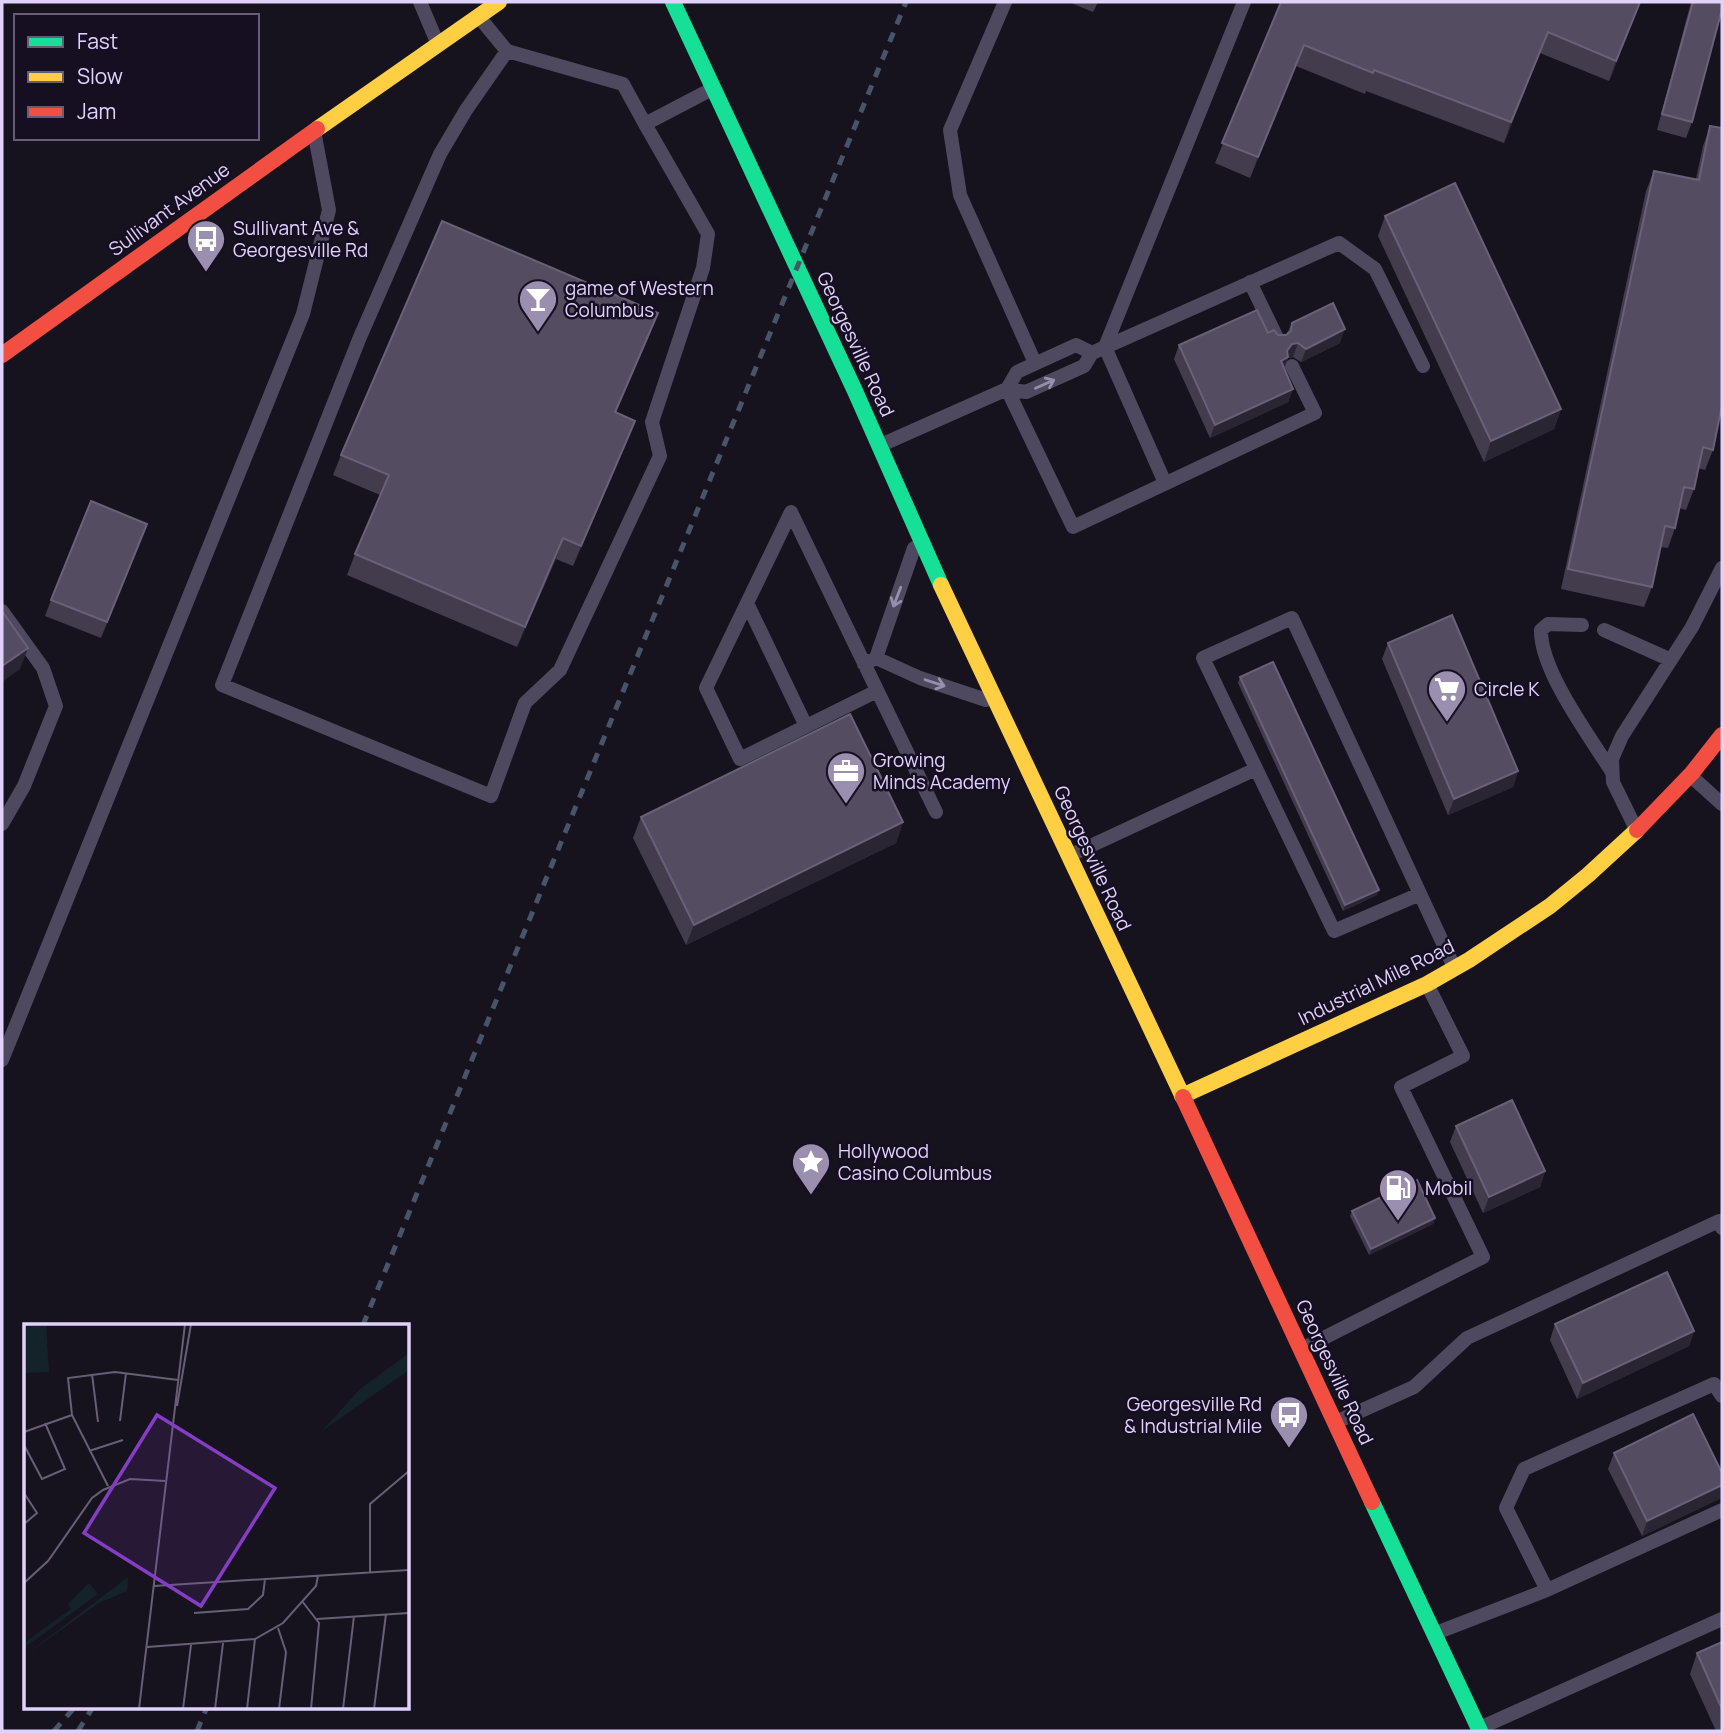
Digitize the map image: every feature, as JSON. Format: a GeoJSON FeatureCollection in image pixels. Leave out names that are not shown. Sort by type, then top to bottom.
{"type":"FeatureCollection","features":[{"type":"Feature","properties":{"kind":"main road","name":"Sullivant Avenue"},"geometry":{"type":"LineString","coordinates":[[2,355],[499,2]]}},
{"type":"Feature","properties":{"kind":"main road","name":"Georgesville Road"},"geometry":{"type":"LineString","coordinates":[[673,2],[995,703],[1480,1730]]}},
{"type":"Feature","properties":{"kind":"main road","name":"Industrial Mile Road"},"geometry":{"type":"LineString","coordinates":[[1182,1096],[1427,984],[1531,920],[1637,831],[1691,776],[1722,735]]}},
{"type":"Feature","properties":{"kind":"lane"},"geometry":{"type":"LineString","coordinates":[[420,2],[438,44]]}},
{"type":"Feature","properties":{"kind":"lane"},"geometry":{"type":"LineString","coordinates":[[1005,2],[950,130],[960,195],[1035,363]]}},
{"type":"Feature","properties":{"kind":"lane"},"geometry":{"type":"LineString","coordinates":[[879,446],[1007,389],[1026,392],[1084,366],[1098,350],[1244,2]]}},
{"type":"Feature","properties":{"kind":"lane"},"geometry":{"type":"LineString","coordinates":[[478,16],[507,51],[623,84],[708,234],[703,268],[652,422],[660,456],[560,670],[525,703],[491,796],[222,685],[360,337],[436,165],[466,110],[507,51]]}},
{"type":"Feature","properties":{"kind":"lane"},"geometry":{"type":"LineString","coordinates":[[645,124],[713,88]]}},
{"type":"Feature","properties":{"kind":"lane"},"geometry":{"type":"LineString","coordinates":[[2,1060],[303,314],[329,210],[314,132]]}},
{"type":"Feature","properties":{"kind":"lane"},"geometry":{"type":"LineString","coordinates":[[1007,389],[1017,372],[1035,363],[1076,345],[1098,350],[1339,243],[1375,270],[1423,366]]}},
{"type":"Feature","properties":{"kind":"lane"},"geometry":{"type":"LineString","coordinates":[[1250,282],[1278,340]]}},
{"type":"Feature","properties":{"kind":"lane"},"geometry":{"type":"LineString","coordinates":[[1098,350],[1165,483]]}},
{"type":"Feature","properties":{"kind":"lane"},"geometry":{"type":"LineString","coordinates":[[1007,389],[1073,527],[1315,413],[1292,366]]}},
{"type":"Feature","properties":{"kind":"lane"},"geometry":{"type":"LineString","coordinates":[[877,691],[740,759],[711,700],[706,688],[791,512],[870,661],[877,691],[936,812]]}},
{"type":"Feature","properties":{"kind":"lane"},"geometry":{"type":"LineString","coordinates":[[870,661],[918,536]]}},
{"type":"Feature","properties":{"kind":"lane"},"geometry":{"type":"LineString","coordinates":[[1637,831],[1613,782],[1612,758],[1622,736],[1692,627],[1722,568]]}},
{"type":"Feature","properties":{"kind":"lane"},"geometry":{"type":"LineString","coordinates":[[747,603],[806,726]]}},
{"type":"Feature","properties":{"kind":"lane"},"geometry":{"type":"LineString","coordinates":[[2,611],[43,668],[56,706],[24,786],[2,824]]}},
{"type":"Feature","properties":{"kind":"lane"},"geometry":{"type":"LineString","coordinates":[[1420,894],[1334,931],[1203,658],[1292,618],[1455,969]]}},
{"type":"Feature","properties":{"kind":"lane"},"geometry":{"type":"LineString","coordinates":[[1582,625],[1548,624],[1541,630],[1541,645],[1570,709],[1612,772]]}},
{"type":"Feature","properties":{"kind":"lane"},"geometry":{"type":"LineString","coordinates":[[1604,630],[1671,660]]}},
{"type":"Feature","properties":{"kind":"lane"},"geometry":{"type":"LineString","coordinates":[[870,661],[995,703]]}},
{"type":"Feature","properties":{"kind":"lane"},"geometry":{"type":"LineString","coordinates":[[1069,855],[1256,769]]}},
{"type":"Feature","properties":{"kind":"lane"},"geometry":{"type":"LineString","coordinates":[[1691,776],[1722,804]]}},
{"type":"Feature","properties":{"kind":"lane"},"geometry":{"type":"LineString","coordinates":[[1301,1349],[1483,1256],[1401,1087],[1462,1056],[1427,984]]}},
{"type":"Feature","properties":{"kind":"lane"},"geometry":{"type":"LineString","coordinates":[[1335,1423],[1414,1387],[1467,1338],[1719,1221],[1722,1228]]}},
{"type":"Feature","properties":{"kind":"lane"},"geometry":{"type":"LineString","coordinates":[[1546,1590],[1506,1508],[1524,1469],[1714,1384],[1722,1396]]}},
{"type":"Feature","properties":{"kind":"lane"},"geometry":{"type":"LineString","coordinates":[[1434,1634],[1546,1590],[1722,1510]]}},
{"type":"Feature","properties":{"kind":"lane"},"geometry":{"type":"LineString","coordinates":[[1480,1730],[1722,1619]]}},
{"type":"Feature","properties":{"kind":"building"},"geometry":{"type":"Polygon","coordinates":[[[1281,2],[1640,2],[1616,61],[1548,32],[1511,122],[1374,70],[1373,73],[1304,45],[1258,157],[1222,143],[1281,2]]]}},
{"type":"Feature","properties":{"kind":"building"},"geometry":{"type":"Polygon","coordinates":[[[1693,2],[1722,2],[1722,9],[1692,122],[1662,114],[1693,2]]]}},
{"type":"Feature","properties":{"kind":"building"},"geometry":{"type":"Polygon","coordinates":[[[1710,126],[1722,128],[1722,405],[1713,450],[1703,447],[1694,489],[1684,487],[1675,528],[1665,526],[1652,587],[1568,569],[1654,171],[1699,180],[1710,126]]]}},
{"type":"Feature","properties":{"kind":"building"},"geometry":{"type":"Polygon","coordinates":[[[1455,183],[1561,409],[1491,441],[1385,216],[1455,183]]]}},
{"type":"Feature","properties":{"kind":"building"},"geometry":{"type":"Polygon","coordinates":[[[442,221],[658,313],[615,412],[635,421],[581,546],[563,538],[525,627],[355,554],[389,475],[341,455],[442,221]]]}},
{"type":"Feature","properties":{"kind":"building"},"geometry":{"type":"Polygon","coordinates":[[[1333,303],[1345,329],[1306,349],[1298,343],[1292,344],[1287,351],[1288,357],[1281,361],[1293,389],[1215,425],[1179,345],[1257,310],[1268,333],[1274,330],[1278,335],[1286,335],[1291,331],[1292,323],[1333,303]]]}},
{"type":"Feature","properties":{"kind":"building"},"geometry":{"type":"Polygon","coordinates":[[[91,501],[147,524],[107,622],[51,600],[91,501]]]}},
{"type":"Feature","properties":{"kind":"building"},"geometry":{"type":"Polygon","coordinates":[[[2,611],[28,648],[2,666],[2,611]]]}},
{"type":"Feature","properties":{"kind":"building","name":"Circle K"},"geometry":{"type":"Polygon","coordinates":[[[1452,615],[1518,771],[1454,799],[1388,643],[1452,615]]]}},
{"type":"Feature","properties":{"kind":"building"},"geometry":{"type":"Polygon","coordinates":[[[1273,662],[1379,890],[1345,905],[1240,677],[1273,662]]]}},
{"type":"Feature","properties":{"kind":"building"},"geometry":{"type":"Polygon","coordinates":[[[850,714],[903,822],[694,925],[641,817],[850,714]]]}},
{"type":"Feature","properties":{"kind":"building"},"geometry":{"type":"Polygon","coordinates":[[[1512,1100],[1545,1171],[1489,1197],[1456,1126],[1512,1100]]]}},
{"type":"Feature","properties":{"kind":"building"},"geometry":{"type":"Polygon","coordinates":[[[1417,1180],[1435,1218],[1371,1249],[1352,1211],[1417,1180]]]}},
{"type":"Feature","properties":{"kind":"building"},"geometry":{"type":"Polygon","coordinates":[[[1667,1272],[1694,1331],[1583,1383],[1555,1324],[1667,1272]]]}},
{"type":"Feature","properties":{"kind":"building"},"geometry":{"type":"Polygon","coordinates":[[[1693,1414],[1722,1473],[1722,1485],[1647,1521],[1614,1453],[1693,1414]]]}},
{"type":"Feature","properties":{"kind":"building"},"geometry":{"type":"Polygon","coordinates":[[[1722,1642],[1722,1709],[1697,1653],[1722,1642]]]}},
{"type":"Feature","properties":{"kind":"railway"},"geometry":{"type":"LineString","coordinates":[[363,1324],[906,2]]}},
{"type":"Feature","properties":{"kind":"railway"},"geometry":{"type":"LineString","coordinates":[[54,1731],[74,1708]]}},
{"type":"Feature","properties":{"kind":"railway"},"geometry":{"type":"LineString","coordinates":[[78,1731],[92,1708]]}},
{"type":"Feature","properties":{"kind":"railway"},"geometry":{"type":"LineString","coordinates":[[197,1731],[207,1708]]}},
{"type":"Feature","properties":{"kind":"traffic: fast"},"geometry":{"type":"LineString","coordinates":[[673,2],[855,391],[941,585]]}},
{"type":"Feature","properties":{"kind":"traffic: fast"},"geometry":{"type":"LineString","coordinates":[[1372,1502],[1480,1731]]}},
{"type":"Feature","properties":{"kind":"traffic: slow"},"geometry":{"type":"LineString","coordinates":[[317,129],[499,2]]}},
{"type":"Feature","properties":{"kind":"traffic: slow"},"geometry":{"type":"LineString","coordinates":[[941,585],[1183,1097]]}},
{"type":"Feature","properties":{"kind":"traffic: slow"},"geometry":{"type":"LineString","coordinates":[[1182,1096],[1427,984],[1469,960],[1550,906],[1637,830]]}},
{"type":"Feature","properties":{"kind":"traffic: jam"},"geometry":{"type":"LineString","coordinates":[[2,355],[317,129]]}},
{"type":"Feature","properties":{"kind":"traffic: jam"},"geometry":{"type":"LineString","coordinates":[[1637,830],[1692,773],[1722,735]]}},
{"type":"Feature","properties":{"kind":"traffic: jam"},"geometry":{"type":"LineString","coordinates":[[1183,1097],[1372,1502]]}},
{"type":"Feature","properties":{"kind":"place","name":"Sullivant Ave & Georgesville Rd"},"geometry":{"type":"Point","coordinates":[206,273]}},
{"type":"Feature","properties":{"kind":"place","name":"game of Western Columbus"},"geometry":{"type":"Point","coordinates":[538,333]}},
{"type":"Feature","properties":{"kind":"place","name":"Circle K"},"geometry":{"type":"Point","coordinates":[1447,723]}},
{"type":"Feature","properties":{"kind":"place","name":"Growing Minds Academy"},"geometry":{"type":"Point","coordinates":[846,805]}},
{"type":"Feature","properties":{"kind":"place","name":"Hollywood Casino Columbus"},"geometry":{"type":"Point","coordinates":[811,1196]}},
{"type":"Feature","properties":{"kind":"place","name":"Mobil"},"geometry":{"type":"Point","coordinates":[1398,1222]}},
{"type":"Feature","properties":{"kind":"place","name":"Georgesville Rd & Industrial Mile"},"geometry":{"type":"Point","coordinates":[1289,1449]}}]}
